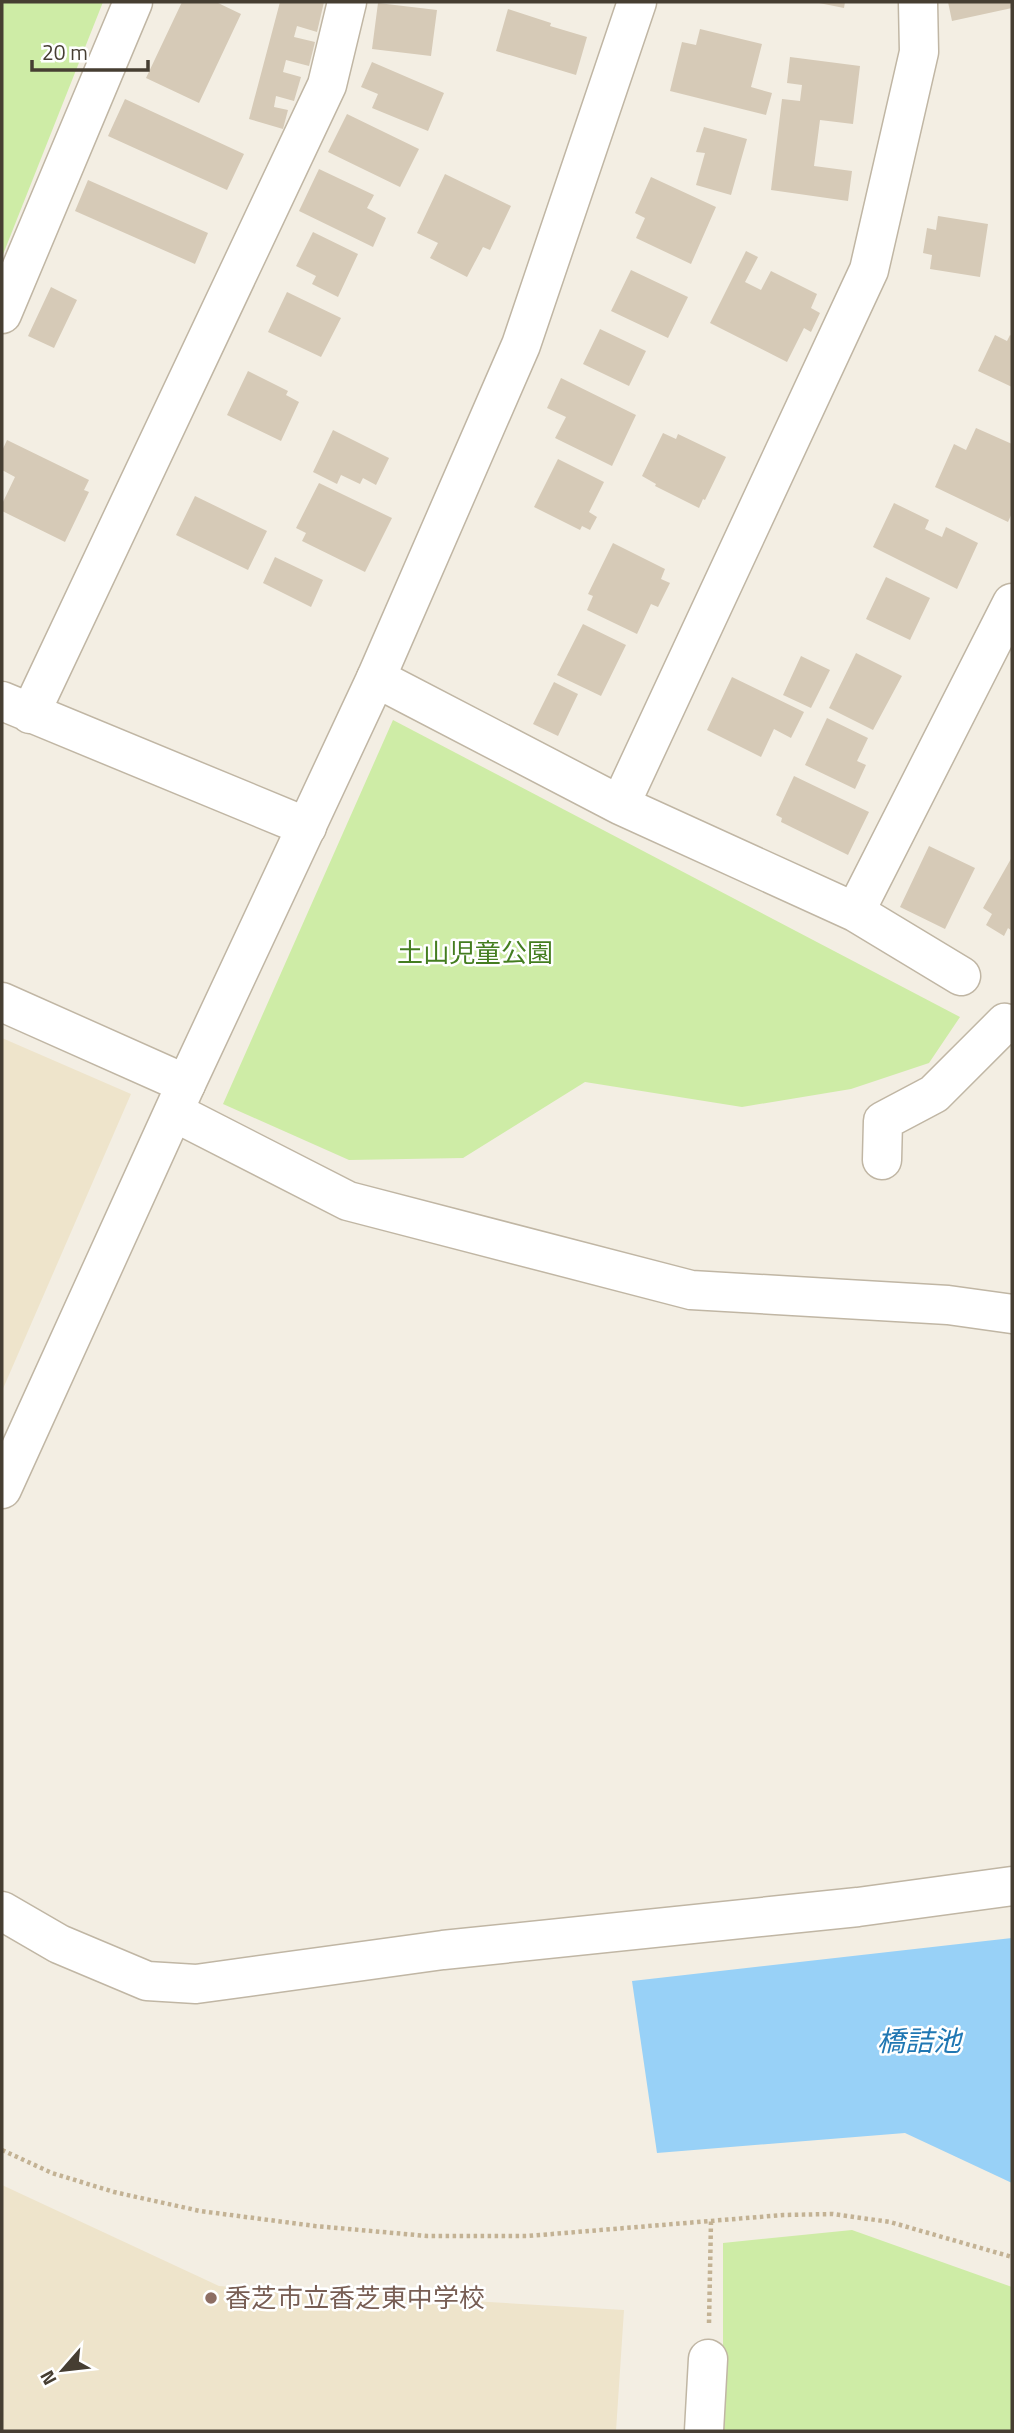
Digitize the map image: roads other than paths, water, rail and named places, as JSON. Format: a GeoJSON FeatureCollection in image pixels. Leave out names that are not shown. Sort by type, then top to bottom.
{"type":"FeatureCollection","features":[{"type":"Feature","properties":{"kind":"street"},"geometry":{"type":"LineString","coordinates":[[2,314],[133,2]]}},
{"type":"Feature","properties":{"kind":"street"},"geometry":{"type":"LineString","coordinates":[[307,828],[16,707],[327,85],[347,2]]}},
{"type":"Feature","properties":{"kind":"street"},"geometry":{"type":"LineString","coordinates":[[2,1489],[180,1098],[376,678],[521,345],[637,2]]}},
{"type":"Feature","properties":{"kind":"street"},"geometry":{"type":"LineString","coordinates":[[620,805],[869,270],[919,52],[918,2]]}},
{"type":"Feature","properties":{"kind":"street"},"geometry":{"type":"LineString","coordinates":[[855,912],[1012,603]]}},
{"type":"Feature","properties":{"kind":"street"},"geometry":{"type":"LineString","coordinates":[[376,678],[620,805],[855,912],[961,976]]}},
{"type":"Feature","properties":{"kind":"street"},"geometry":{"type":"LineString","coordinates":[[2,1002],[180,1098],[348,1201],[691,1290],[948,1305],[1012,1314]]}},
{"type":"Feature","properties":{"kind":"street"},"geometry":{"type":"LineString","coordinates":[[882,1160],[883,1121],[934,1094],[1006,1023],[1012,1025]]}},
{"type":"Feature","properties":{"kind":"street"},"geometry":{"type":"LineString","coordinates":[[2,1911],[59,1944],[147,1981],[197,1984],[443,1950],[858,1907],[1012,1886]]}},
{"type":"Feature","properties":{"kind":"street"},"geometry":{"type":"LineString","coordinates":[[704,2431],[708,2358]]}},
{"type":"Feature","properties":{"kind":"water","name":"橋詰池"},"geometry":{"type":"Polygon","coordinates":[[[1012,1938],[1012,2183],[905,2133],[657,2153],[632,1981],[1012,1938]]]}},
{"type":"Feature","properties":{"kind":"place","name":"香芝市立香芝東中学校"},"geometry":{"type":"Point","coordinates":[211,2298]}},
{"type":"Feature","properties":{"kind":"park label","name":"土山児童公園"},"geometry":{"type":"Point","coordinates":[475,953]}}]}
